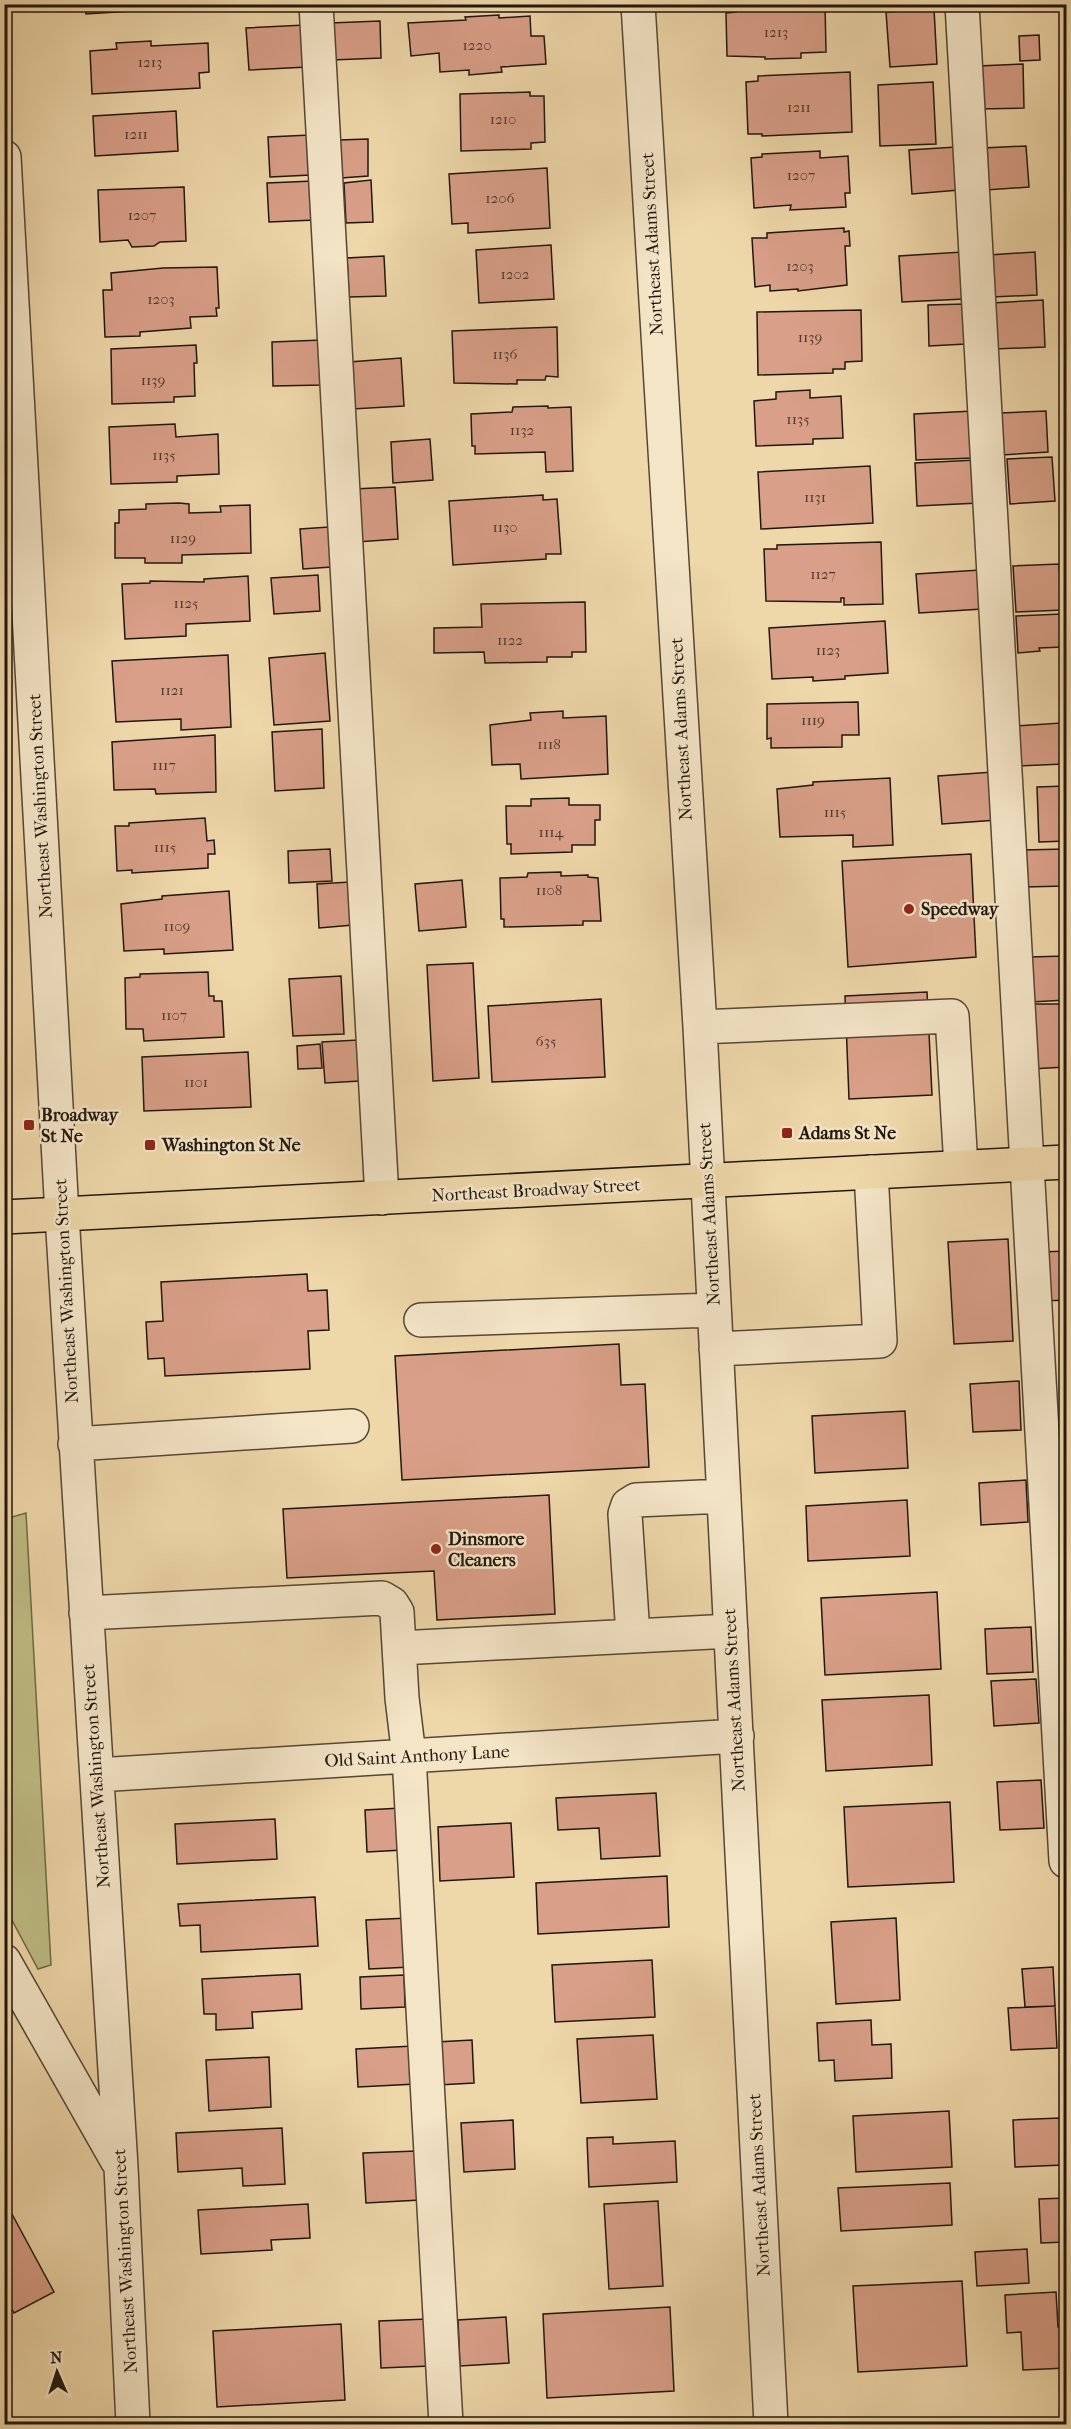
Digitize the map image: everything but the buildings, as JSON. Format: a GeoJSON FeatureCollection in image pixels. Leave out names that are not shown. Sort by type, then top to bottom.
{"type":"FeatureCollection","features":[{"type":"Feature","properties":{"kind":"main road","name":"Northeast Broadway Street"},"geometry":{"type":"LineString","coordinates":[[4,1217],[1066,1161]]}},
{"type":"Feature","properties":{"kind":"street"},"geometry":{"type":"LineString","coordinates":[[316,4],[382,1198]]}},
{"type":"Feature","properties":{"kind":"street","name":"Northeast Adams Street"},"geometry":{"type":"LineString","coordinates":[[638,4],[695,976],[700,1027],[771,2424]]}},
{"type":"Feature","properties":{"kind":"street"},"geometry":{"type":"LineString","coordinates":[[962,4],[1066,1860]]}},
{"type":"Feature","properties":{"kind":"street","name":"Northeast Washington Street"},"geometry":{"type":"LineString","coordinates":[[4,157],[75,1444],[121,2167],[133,2424]]}},
{"type":"Feature","properties":{"kind":"street"},"geometry":{"type":"LineString","coordinates":[[700,1027],[952,1016],[961,1167]]}},
{"type":"Feature","properties":{"kind":"street"},"geometry":{"type":"LineString","coordinates":[[716,1349],[880,1341],[871,1172]]}},
{"type":"Feature","properties":{"kind":"street"},"geometry":{"type":"LineString","coordinates":[[421,1320],[714,1310]]}},
{"type":"Feature","properties":{"kind":"street"},"geometry":{"type":"LineString","coordinates":[[75,1444],[352,1426]]}},
{"type":"Feature","properties":{"kind":"street"},"geometry":{"type":"LineString","coordinates":[[633,1635],[626,1514],[628,1505],[636,1500],[724,1496]]}},
{"type":"Feature","properties":{"kind":"street"},"geometry":{"type":"LineString","coordinates":[[86,1613],[382,1598],[392,1604],[397,1612],[410,1756],[446,2424]]}},
{"type":"Feature","properties":{"kind":"street"},"geometry":{"type":"LineString","coordinates":[[399,1648],[731,1631]]}},
{"type":"Feature","properties":{"kind":"street","name":"Old Saint Anthony Lane"},"geometry":{"type":"LineString","coordinates":[[97,1775],[736,1736]]}},
{"type":"Feature","properties":{"kind":"street"},"geometry":{"type":"LineString","coordinates":[[4,1961],[121,2167]]}},
{"type":"Feature","properties":{"kind":"shaded area"},"geometry":{"type":"Polygon","coordinates":[[[26,1513],[51,1965],[38,1969],[5,1907],[5,1519],[26,1513]]]}},
{"type":"Feature","properties":{"kind":"place","name":"Speedway"},"geometry":{"type":"Point","coordinates":[909,909]}},
{"type":"Feature","properties":{"kind":"place","name":"Broadway St Ne"},"geometry":{"type":"Point","coordinates":[29,1125]}},
{"type":"Feature","properties":{"kind":"place","name":"Adams St Ne"},"geometry":{"type":"Point","coordinates":[787,1133]}},
{"type":"Feature","properties":{"kind":"place","name":"Washington St Ne"},"geometry":{"type":"Point","coordinates":[150,1145]}},
{"type":"Feature","properties":{"kind":"place","name":"Dinsmore Cleaners"},"geometry":{"type":"Point","coordinates":[436,1549]}}]}
